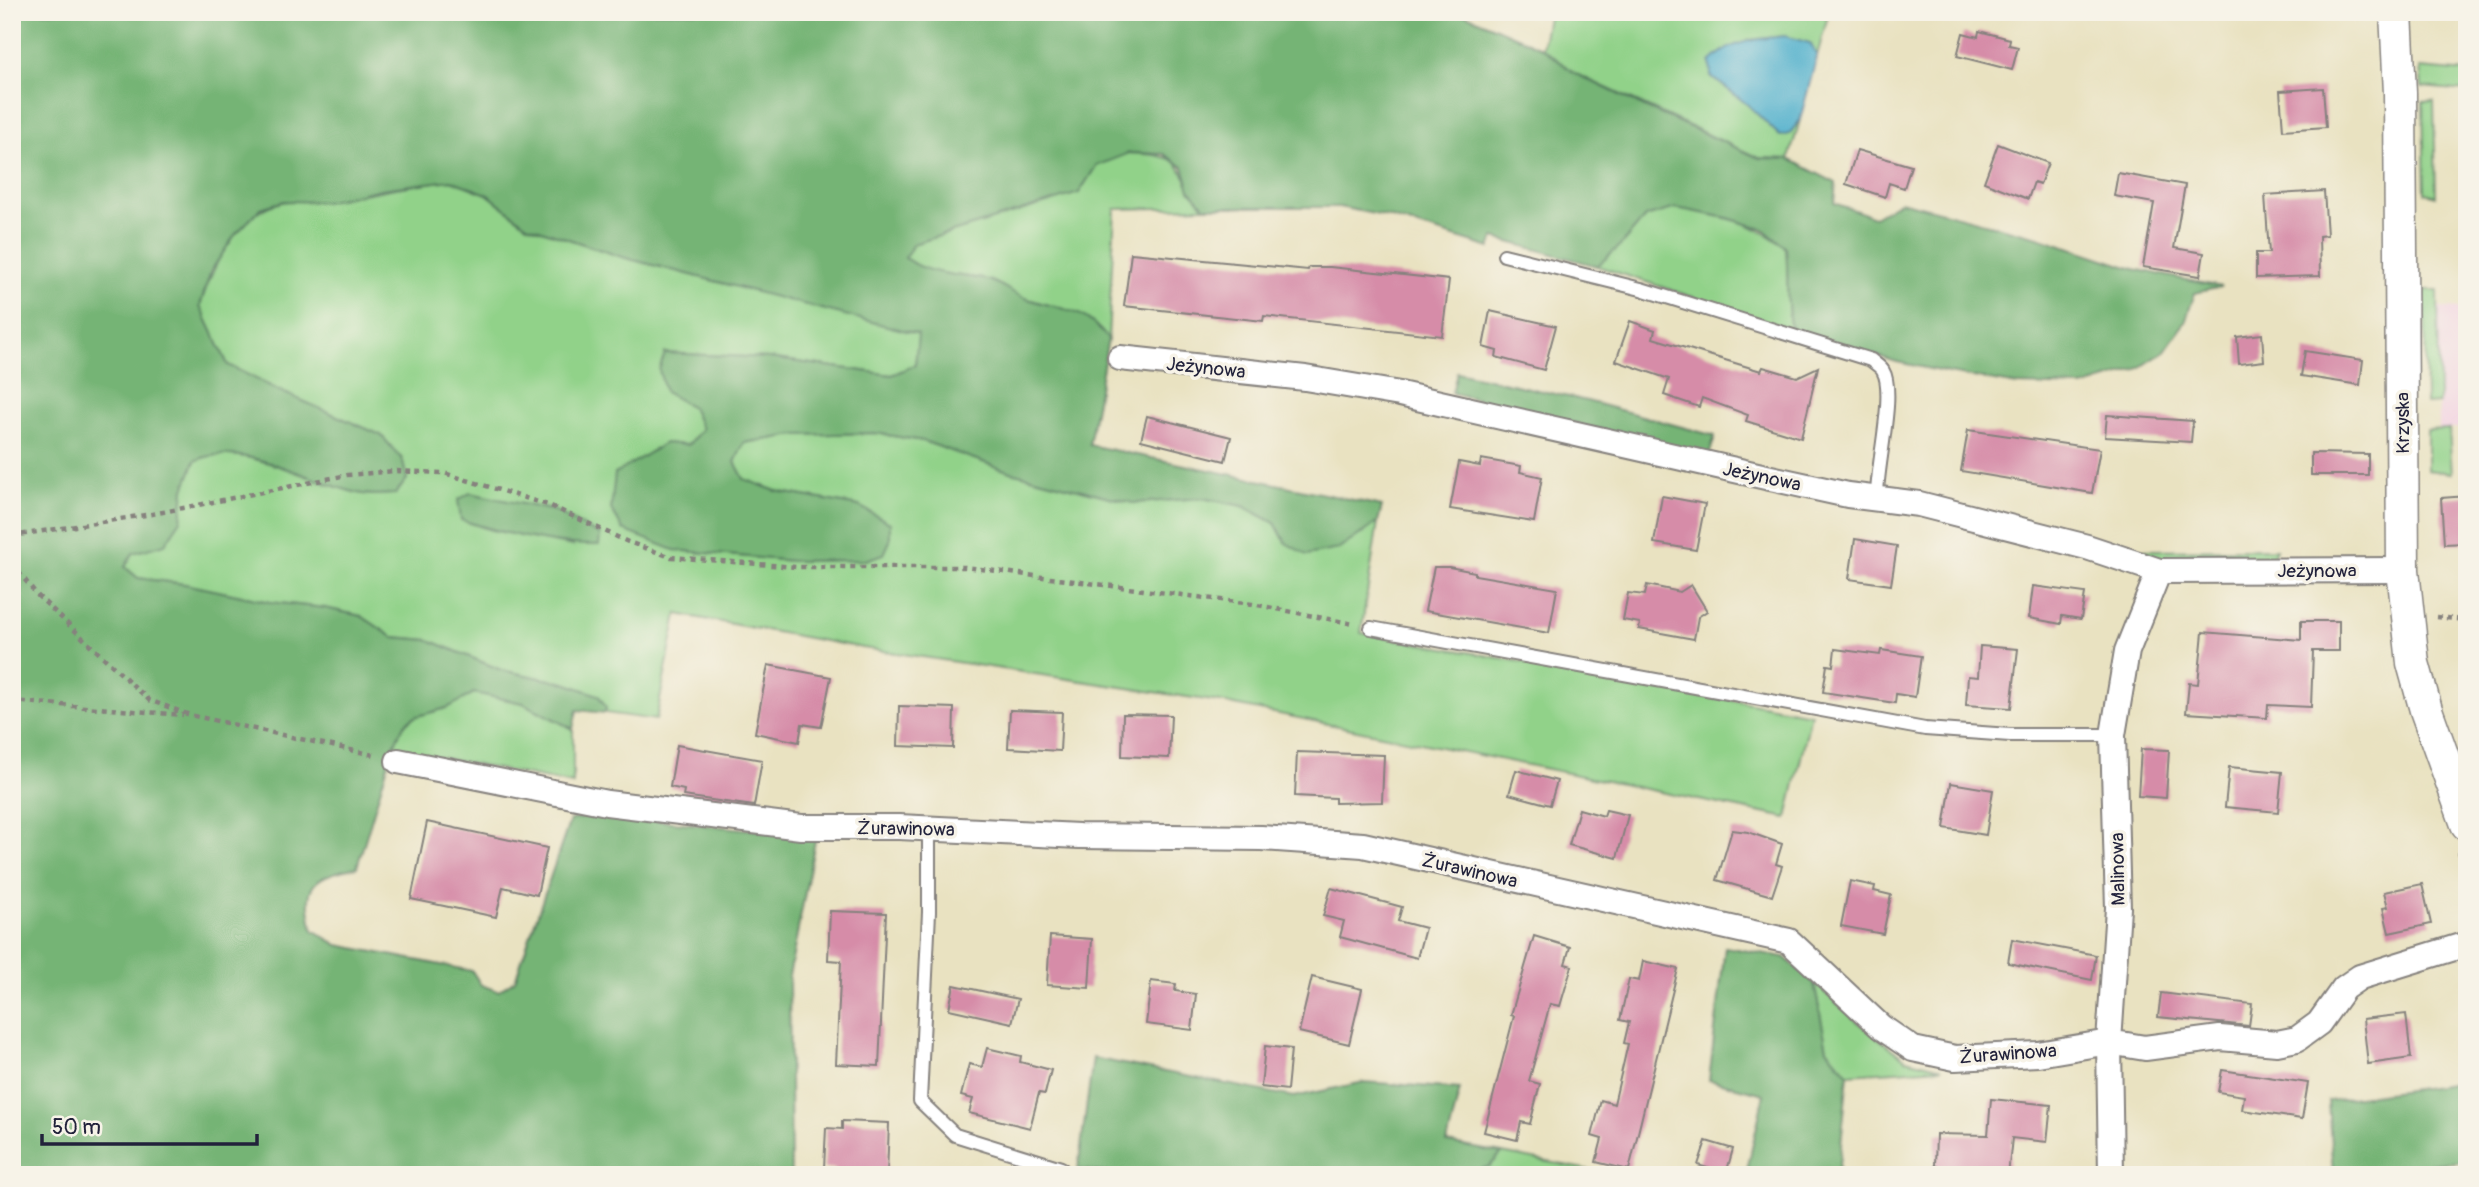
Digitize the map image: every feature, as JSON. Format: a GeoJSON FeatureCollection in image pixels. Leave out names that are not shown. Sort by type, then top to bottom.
{"type":"FeatureCollection","features":[{"type":"Feature","properties":{"kind":"street","name":"Krzyska"},"geometry":{"type":"LineString","coordinates":[[2396,12],[2400,93],[2403,570],[2413,663],[2426,710],[2467,824]]}},
{"type":"Feature","properties":{"kind":"street","name":"Jeżynowa"},"geometry":{"type":"LineString","coordinates":[[1120,358],[1305,378],[1400,394],[1780,480],[1919,504],[2087,547],[2159,571],[2403,570]]}},
{"type":"Feature","properties":{"kind":"street","name":"Malinowa"},"geometry":{"type":"LineString","coordinates":[[2111,1175],[2109,1042],[2118,908],[2113,735],[2127,651],[2159,571]]}},
{"type":"Feature","properties":{"kind":"street","name":"Żurawinowa"},"geometry":{"type":"LineString","coordinates":[[398,761],[607,803],[801,827],[929,828],[1079,836],[1261,838],[1363,845],[1788,941],[1881,1027],[1913,1049],[1955,1058],[2038,1054],[2109,1042],[2145,1048],[2220,1038],[2277,1043],[2297,1039],[2319,1023],[2344,988],[2360,977],[2467,944]]}},
{"type":"Feature","properties":{"kind":"lane"},"geometry":{"type":"LineString","coordinates":[[1504,254],[1641,289],[1871,359],[1883,370],[1888,389],[1877,498]]}},
{"type":"Feature","properties":{"kind":"lane"},"geometry":{"type":"LineString","coordinates":[[1371,628],[1925,729],[2010,735],[2113,735]]}},
{"type":"Feature","properties":{"kind":"lane"},"geometry":{"type":"LineString","coordinates":[[929,828],[929,912],[920,1101],[955,1135],[1062,1168]]}},
{"type":"Feature","properties":{"kind":"path"},"geometry":{"type":"LineString","coordinates":[[12,536],[158,513],[347,475],[395,471],[444,472],[551,506],[628,542],[671,557],[796,567],[965,566],[1252,604],[1371,628]]}},
{"type":"Feature","properties":{"kind":"path"},"geometry":{"type":"LineString","coordinates":[[12,564],[38,596],[149,700],[190,715],[398,761]]}},
{"type":"Feature","properties":{"kind":"path"},"geometry":{"type":"LineString","coordinates":[[12,701],[190,715]]}},
{"type":"Feature","properties":{"kind":"shaded area"},"geometry":{"type":"Polygon","coordinates":[[[2438,308],[2467,309],[2467,428],[2439,430],[2438,308]]]}},
{"type":"Feature","properties":{"kind":"green space"},"geometry":{"type":"Polygon","coordinates":[[[12,12],[1460,12],[1542,48],[1576,74],[1649,109],[1759,158],[1789,159],[1836,183],[1834,203],[1874,217],[1901,201],[2038,237],[2134,269],[2221,287],[2195,293],[2185,322],[2164,352],[2136,370],[2082,387],[2017,385],[1897,362],[1791,329],[1786,248],[1763,229],[1728,218],[1676,208],[1645,217],[1620,246],[1597,266],[1494,238],[1490,248],[1389,217],[1339,207],[1205,207],[1190,190],[1183,167],[1164,154],[1129,153],[1096,166],[1079,193],[913,244],[905,258],[924,268],[945,274],[988,280],[1023,297],[1072,311],[1099,328],[1108,339],[1089,445],[1382,506],[1378,522],[1339,549],[1307,555],[1286,543],[1275,523],[1243,506],[1202,498],[1133,503],[1011,472],[923,441],[875,433],[795,435],[744,443],[735,462],[744,479],[776,491],[859,506],[890,523],[890,541],[884,554],[865,560],[792,561],[674,550],[623,530],[611,509],[615,474],[665,443],[688,445],[702,429],[692,407],[665,392],[659,370],[665,353],[769,358],[892,375],[915,365],[918,334],[622,257],[527,225],[487,194],[451,180],[381,189],[325,202],[284,201],[261,208],[235,235],[211,271],[200,306],[228,365],[381,435],[402,459],[407,479],[395,494],[367,495],[256,459],[214,455],[195,461],[184,489],[181,520],[165,544],[133,553],[125,567],[138,578],[361,616],[393,637],[429,640],[501,670],[565,683],[598,695],[606,707],[605,713],[577,710],[573,729],[523,703],[474,693],[447,708],[417,716],[407,722],[393,748],[357,867],[320,879],[310,892],[313,930],[338,945],[472,971],[481,985],[498,991],[515,980],[570,820],[601,815],[816,836],[789,976],[791,1175],[12,1175],[12,12]]]}},
{"type":"Feature","properties":{"kind":"green space"},"geometry":{"type":"Polygon","coordinates":[[[1549,12],[1829,12],[1817,56],[1810,43],[1785,36],[1749,40],[1711,76],[1748,105],[1780,136],[1789,134],[1800,120],[1789,159],[1759,158],[1576,74],[1542,48],[1549,12]]]}},
{"type":"Feature","properties":{"kind":"green space"},"geometry":{"type":"Polygon","coordinates":[[[2420,68],[2467,72],[2467,91],[2422,87],[2420,68]]]}},
{"type":"Feature","properties":{"kind":"green space"},"geometry":{"type":"Polygon","coordinates":[[[2434,101],[2436,196],[2425,193],[2423,102],[2434,101]]]}},
{"type":"Feature","properties":{"kind":"green space"},"geometry":{"type":"Polygon","coordinates":[[[1129,153],[1164,157],[1173,161],[1205,207],[1115,209],[1108,339],[1099,328],[1081,315],[1023,297],[988,280],[934,271],[905,258],[913,244],[1079,193],[1096,166],[1129,153]]]}},
{"type":"Feature","properties":{"kind":"green space"},"geometry":{"type":"Polygon","coordinates":[[[451,180],[487,194],[527,225],[622,257],[919,334],[915,365],[892,375],[769,358],[665,353],[665,392],[692,407],[702,429],[688,445],[665,443],[615,474],[674,550],[792,561],[865,560],[859,506],[776,491],[744,479],[735,462],[744,443],[795,435],[875,433],[923,441],[1011,472],[1133,503],[1202,498],[1243,506],[1275,523],[1286,543],[1362,534],[1378,522],[1361,633],[1811,714],[1787,818],[1220,702],[863,648],[677,614],[656,720],[605,713],[606,707],[598,695],[565,683],[501,670],[429,640],[393,637],[361,616],[138,578],[125,567],[133,553],[165,543],[181,520],[184,489],[195,461],[214,455],[234,455],[256,459],[363,494],[396,494],[407,479],[402,459],[381,435],[228,365],[200,306],[212,274],[229,243],[239,229],[266,208],[288,201],[330,201],[451,180]],[[470,493],[462,520],[491,530],[573,546],[555,511],[470,493]]]}},
{"type":"Feature","properties":{"kind":"green space"},"geometry":{"type":"Polygon","coordinates":[[[1676,208],[1734,220],[1760,230],[1786,248],[1791,329],[1597,266],[1620,246],[1645,217],[1676,208]]]}},
{"type":"Feature","properties":{"kind":"green space"},"geometry":{"type":"Polygon","coordinates":[[[2425,290],[2438,290],[2439,403],[2426,404],[2425,290]]]}},
{"type":"Feature","properties":{"kind":"green space"},"geometry":{"type":"Polygon","coordinates":[[[1457,372],[1587,401],[1715,436],[1709,456],[1452,393],[1457,372]]]}},
{"type":"Feature","properties":{"kind":"green space"},"geometry":{"type":"Polygon","coordinates":[[[2449,429],[2452,473],[2427,470],[2427,430],[2449,429]]]}},
{"type":"Feature","properties":{"kind":"green space"},"geometry":{"type":"Polygon","coordinates":[[[470,493],[555,511],[600,535],[599,545],[529,538],[461,520],[458,500],[470,493]]]}},
{"type":"Feature","properties":{"kind":"green space"},"geometry":{"type":"Polygon","coordinates":[[[2276,549],[2271,562],[2187,565],[2136,550],[2276,549]]]}},
{"type":"Feature","properties":{"kind":"green space"},"geometry":{"type":"Polygon","coordinates":[[[474,693],[523,703],[573,729],[573,784],[393,748],[402,728],[411,719],[447,708],[474,693]]]}},
{"type":"Feature","properties":{"kind":"green space"},"geometry":{"type":"Polygon","coordinates":[[[1725,947],[1784,957],[1814,983],[1827,1049],[1848,1074],[1838,1175],[1746,1175],[1764,1094],[1709,1080],[1725,947]]]}},
{"type":"Feature","properties":{"kind":"green space"},"geometry":{"type":"Polygon","coordinates":[[[1814,983],[1862,1026],[1906,1059],[1942,1068],[1848,1074],[1827,1049],[1814,983]]]}},
{"type":"Feature","properties":{"kind":"green space"},"geometry":{"type":"Polygon","coordinates":[[[1093,1058],[1294,1097],[1364,1082],[1460,1089],[1447,1143],[1502,1153],[1490,1166],[1466,1175],[1121,1175],[1078,1169],[1093,1058]]]}},
{"type":"Feature","properties":{"kind":"green space"},"geometry":{"type":"Polygon","coordinates":[[[2467,1082],[2467,1161],[2430,1164],[2431,1175],[2333,1175],[2328,1101],[2467,1082]]]}},
{"type":"Feature","properties":{"kind":"green space"},"geometry":{"type":"Polygon","coordinates":[[[1502,1153],[1615,1175],[1466,1175],[1490,1166],[1502,1153]]]}},
{"type":"Feature","properties":{"kind":"water"},"geometry":{"type":"Polygon","coordinates":[[[1785,36],[1810,43],[1817,56],[1800,120],[1789,134],[1780,136],[1748,105],[1711,76],[1710,62],[1736,45],[1785,36]]]}},
{"type":"Feature","properties":{"kind":"building"},"geometry":{"type":"Polygon","coordinates":[[[1979,31],[2010,39],[2009,45],[2018,47],[2012,70],[1957,56],[1963,33],[1978,37],[1979,31]]]}},
{"type":"Feature","properties":{"kind":"building"},"geometry":{"type":"Polygon","coordinates":[[[2323,88],[2326,127],[2283,130],[2280,91],[2323,88]]]}},
{"type":"Feature","properties":{"kind":"building"},"geometry":{"type":"Polygon","coordinates":[[[1998,144],[2048,163],[2040,184],[2034,182],[2028,199],[1984,182],[1998,144]]]}},
{"type":"Feature","properties":{"kind":"building"},"geometry":{"type":"Polygon","coordinates":[[[1857,150],[1911,166],[1904,188],[1889,183],[1885,197],[1846,184],[1857,150]]]}},
{"type":"Feature","properties":{"kind":"building"},"geometry":{"type":"Polygon","coordinates":[[[2118,173],[2185,185],[2174,248],[2204,253],[2200,276],[2143,267],[2154,203],[2114,196],[2118,173]]]}},
{"type":"Feature","properties":{"kind":"building"},"geometry":{"type":"Polygon","coordinates":[[[2324,191],[2327,235],[2319,236],[2320,276],[2256,278],[2256,253],[2269,253],[2265,195],[2324,191]]]}},
{"type":"Feature","properties":{"kind":"building"},"geometry":{"type":"Polygon","coordinates":[[[1131,253],[1308,270],[1309,267],[1330,267],[1449,280],[1442,336],[1264,316],[1263,321],[1124,306],[1131,253]]]}},
{"type":"Feature","properties":{"kind":"building"},"geometry":{"type":"Polygon","coordinates":[[[1490,311],[1556,326],[1544,370],[1496,357],[1497,351],[1483,347],[1490,311]]]}},
{"type":"Feature","properties":{"kind":"building"},"geometry":{"type":"Polygon","coordinates":[[[1630,321],[1655,330],[1653,338],[1761,371],[1763,367],[1797,377],[1818,367],[1801,438],[1746,421],[1748,415],[1702,398],[1699,407],[1664,395],[1669,379],[1616,361],[1630,321]]]}},
{"type":"Feature","properties":{"kind":"building"},"geometry":{"type":"Polygon","coordinates":[[[2262,334],[2264,361],[2239,364],[2237,337],[2262,334]]]}},
{"type":"Feature","properties":{"kind":"building"},"geometry":{"type":"Polygon","coordinates":[[[2305,351],[2363,360],[2360,385],[2301,376],[2305,351]]]}},
{"type":"Feature","properties":{"kind":"building"},"geometry":{"type":"Polygon","coordinates":[[[2107,415],[2193,421],[2191,442],[2105,437],[2107,415]]]}},
{"type":"Feature","properties":{"kind":"building"},"geometry":{"type":"Polygon","coordinates":[[[1147,416],[1231,437],[1225,461],[1141,440],[1147,416]]]}},
{"type":"Feature","properties":{"kind":"building"},"geometry":{"type":"Polygon","coordinates":[[[1968,430],[2100,449],[2092,493],[1961,471],[1968,430]]]}},
{"type":"Feature","properties":{"kind":"building"},"geometry":{"type":"Polygon","coordinates":[[[2311,453],[2368,454],[2368,475],[2311,475],[2311,453]]]}},
{"type":"Feature","properties":{"kind":"building"},"geometry":{"type":"Polygon","coordinates":[[[1481,459],[1521,466],[1520,472],[1542,477],[1534,522],[1450,509],[1459,462],[1480,466],[1481,459]]]}},
{"type":"Feature","properties":{"kind":"building"},"geometry":{"type":"Polygon","coordinates":[[[1662,496],[1705,504],[1696,550],[1654,543],[1662,496]]]}},
{"type":"Feature","properties":{"kind":"building"},"geometry":{"type":"Polygon","coordinates":[[[2467,496],[2467,543],[2444,544],[2441,498],[2467,496]]]}},
{"type":"Feature","properties":{"kind":"building"},"geometry":{"type":"Polygon","coordinates":[[[1855,539],[1897,546],[1891,585],[1849,579],[1855,539]]]}},
{"type":"Feature","properties":{"kind":"building"},"geometry":{"type":"Polygon","coordinates":[[[1434,567],[1449,567],[1475,572],[1475,575],[1557,589],[1549,633],[1425,611],[1434,567]]]}},
{"type":"Feature","properties":{"kind":"building"},"geometry":{"type":"Polygon","coordinates":[[[1647,585],[1680,592],[1691,585],[1707,611],[1698,617],[1694,639],[1639,629],[1640,623],[1623,620],[1628,593],[1645,595],[1647,585]]]}},
{"type":"Feature","properties":{"kind":"building"},"geometry":{"type":"Polygon","coordinates":[[[2033,586],[2085,593],[2081,619],[2062,616],[2061,624],[2029,618],[2033,586]]]}},
{"type":"Feature","properties":{"kind":"building"},"geometry":{"type":"Polygon","coordinates":[[[2301,621],[2339,621],[2339,651],[2313,651],[2311,707],[2268,705],[2267,718],[2186,713],[2189,683],[2198,684],[2203,632],[2301,640],[2301,621]]]}},
{"type":"Feature","properties":{"kind":"building"},"geometry":{"type":"Polygon","coordinates":[[[1980,646],[2018,649],[2011,708],[1966,705],[1968,676],[1978,677],[1980,646]]]}},
{"type":"Feature","properties":{"kind":"building"},"geometry":{"type":"Polygon","coordinates":[[[1835,649],[1880,655],[1881,650],[1921,656],[1915,697],[1896,694],[1895,703],[1823,692],[1827,665],[1833,666],[1835,649]]]}},
{"type":"Feature","properties":{"kind":"building"},"geometry":{"type":"Polygon","coordinates":[[[768,665],[831,677],[821,727],[802,724],[799,742],[755,733],[768,665]]]}},
{"type":"Feature","properties":{"kind":"building"},"geometry":{"type":"Polygon","coordinates":[[[899,706],[954,708],[953,748],[898,746],[899,706]]]}},
{"type":"Feature","properties":{"kind":"building"},"geometry":{"type":"Polygon","coordinates":[[[1010,710],[1062,712],[1060,751],[1008,748],[1010,710]]]}},
{"type":"Feature","properties":{"kind":"building"},"geometry":{"type":"Polygon","coordinates":[[[1123,714],[1171,715],[1169,758],[1122,756],[1123,714]]]}},
{"type":"Feature","properties":{"kind":"building"},"geometry":{"type":"Polygon","coordinates":[[[677,745],[762,760],[754,806],[683,796],[684,790],[670,787],[677,745]]]}},
{"type":"Feature","properties":{"kind":"building"},"geometry":{"type":"Polygon","coordinates":[[[2141,749],[2169,750],[2166,798],[2138,796],[2141,749]]]}},
{"type":"Feature","properties":{"kind":"building"},"geometry":{"type":"Polygon","coordinates":[[[1297,752],[1384,755],[1382,802],[1335,803],[1335,798],[1295,796],[1297,752]]]}},
{"type":"Feature","properties":{"kind":"building"},"geometry":{"type":"Polygon","coordinates":[[[2229,767],[2282,772],[2278,812],[2225,807],[2229,767]]]}},
{"type":"Feature","properties":{"kind":"building"},"geometry":{"type":"Polygon","coordinates":[[[1516,770],[1557,781],[1550,805],[1509,794],[1516,770]]]}},
{"type":"Feature","properties":{"kind":"building"},"geometry":{"type":"Polygon","coordinates":[[[1951,783],[1993,790],[1986,835],[1944,828],[1951,783]]]}},
{"type":"Feature","properties":{"kind":"building"},"geometry":{"type":"Polygon","coordinates":[[[1579,809],[1604,816],[1606,810],[1628,815],[1617,858],[1569,845],[1579,809]]]}},
{"type":"Feature","properties":{"kind":"building"},"geometry":{"type":"Polygon","coordinates":[[[427,822],[547,848],[537,895],[503,887],[496,917],[411,899],[427,822]]]}},
{"type":"Feature","properties":{"kind":"building"},"geometry":{"type":"Polygon","coordinates":[[[1732,830],[1748,832],[1782,844],[1776,864],[1782,866],[1772,896],[1717,880],[1732,830]]]}},
{"type":"Feature","properties":{"kind":"building"},"geometry":{"type":"Polygon","coordinates":[[[1850,881],[1875,886],[1874,891],[1891,895],[1883,934],[1841,926],[1850,881]]]}},
{"type":"Feature","properties":{"kind":"building"},"geometry":{"type":"Polygon","coordinates":[[[2422,884],[2431,924],[2389,933],[2383,908],[2388,907],[2384,892],[2422,884]]]}},
{"type":"Feature","properties":{"kind":"building"},"geometry":{"type":"Polygon","coordinates":[[[1331,888],[1402,907],[1398,921],[1425,928],[1417,958],[1340,937],[1344,921],[1323,916],[1331,888]]]}},
{"type":"Feature","properties":{"kind":"building"},"geometry":{"type":"Polygon","coordinates":[[[830,911],[886,913],[879,1066],[836,1064],[841,961],[828,960],[830,911]]]}},
{"type":"Feature","properties":{"kind":"building"},"geometry":{"type":"Polygon","coordinates":[[[1050,936],[1092,939],[1089,988],[1047,985],[1050,936]]]}},
{"type":"Feature","properties":{"kind":"building"},"geometry":{"type":"Polygon","coordinates":[[[1534,936],[1570,947],[1565,964],[1572,966],[1560,1006],[1550,1004],[1529,1081],[1540,1084],[1530,1124],[1521,1122],[1517,1140],[1484,1132],[1514,1016],[1511,1015],[1534,936]]]}},
{"type":"Feature","properties":{"kind":"building"},"geometry":{"type":"Polygon","coordinates":[[[2012,939],[2096,955],[2092,980],[2008,963],[2012,939]]]}},
{"type":"Feature","properties":{"kind":"building"},"geometry":{"type":"Polygon","coordinates":[[[1643,961],[1678,969],[1629,1170],[1596,1162],[1602,1139],[1592,1136],[1601,1100],[1614,1104],[1628,1044],[1624,1043],[1629,1022],[1620,1020],[1629,979],[1639,981],[1643,961]]]}},
{"type":"Feature","properties":{"kind":"building"},"geometry":{"type":"Polygon","coordinates":[[[1312,977],[1362,989],[1349,1044],[1299,1032],[1312,977]]]}},
{"type":"Feature","properties":{"kind":"building"},"geometry":{"type":"Polygon","coordinates":[[[1151,981],[1176,984],[1175,991],[1196,994],[1192,1030],[1146,1024],[1151,981]]]}},
{"type":"Feature","properties":{"kind":"building"},"geometry":{"type":"Polygon","coordinates":[[[954,985],[1018,999],[1012,1023],[949,1009],[954,985]]]}},
{"type":"Feature","properties":{"kind":"building"},"geometry":{"type":"Polygon","coordinates":[[[2161,993],[2252,1004],[2249,1026],[2158,1017],[2161,993]]]}},
{"type":"Feature","properties":{"kind":"building"},"geometry":{"type":"Polygon","coordinates":[[[2406,1014],[2411,1058],[2368,1064],[2363,1019],[2406,1014]]]}},
{"type":"Feature","properties":{"kind":"building"},"geometry":{"type":"Polygon","coordinates":[[[1265,1046],[1291,1049],[1287,1090],[1261,1087],[1265,1046]]]}},
{"type":"Feature","properties":{"kind":"building"},"geometry":{"type":"Polygon","coordinates":[[[987,1048],[1021,1056],[1020,1062],[1051,1070],[1045,1094],[1039,1093],[1030,1128],[969,1113],[973,1099],[961,1096],[969,1064],[982,1067],[987,1048]]]}},
{"type":"Feature","properties":{"kind":"building"},"geometry":{"type":"Polygon","coordinates":[[[2222,1070],[2308,1083],[2302,1119],[2242,1110],[2244,1096],[2218,1092],[2222,1070]]]}},
{"type":"Feature","properties":{"kind":"building"},"geometry":{"type":"Polygon","coordinates":[[[1991,1099],[2051,1105],[2047,1142],[2012,1138],[2008,1175],[1982,1175],[1983,1167],[1935,1166],[1936,1134],[1988,1135],[1991,1099]]]}},
{"type":"Feature","properties":{"kind":"building"},"geometry":{"type":"Polygon","coordinates":[[[842,1121],[889,1123],[887,1175],[836,1175],[836,1169],[824,1168],[826,1128],[842,1129],[842,1121]]]}},
{"type":"Feature","properties":{"kind":"building"},"geometry":{"type":"Polygon","coordinates":[[[1706,1141],[1733,1149],[1726,1174],[1698,1165],[1706,1141]]]}}]}
